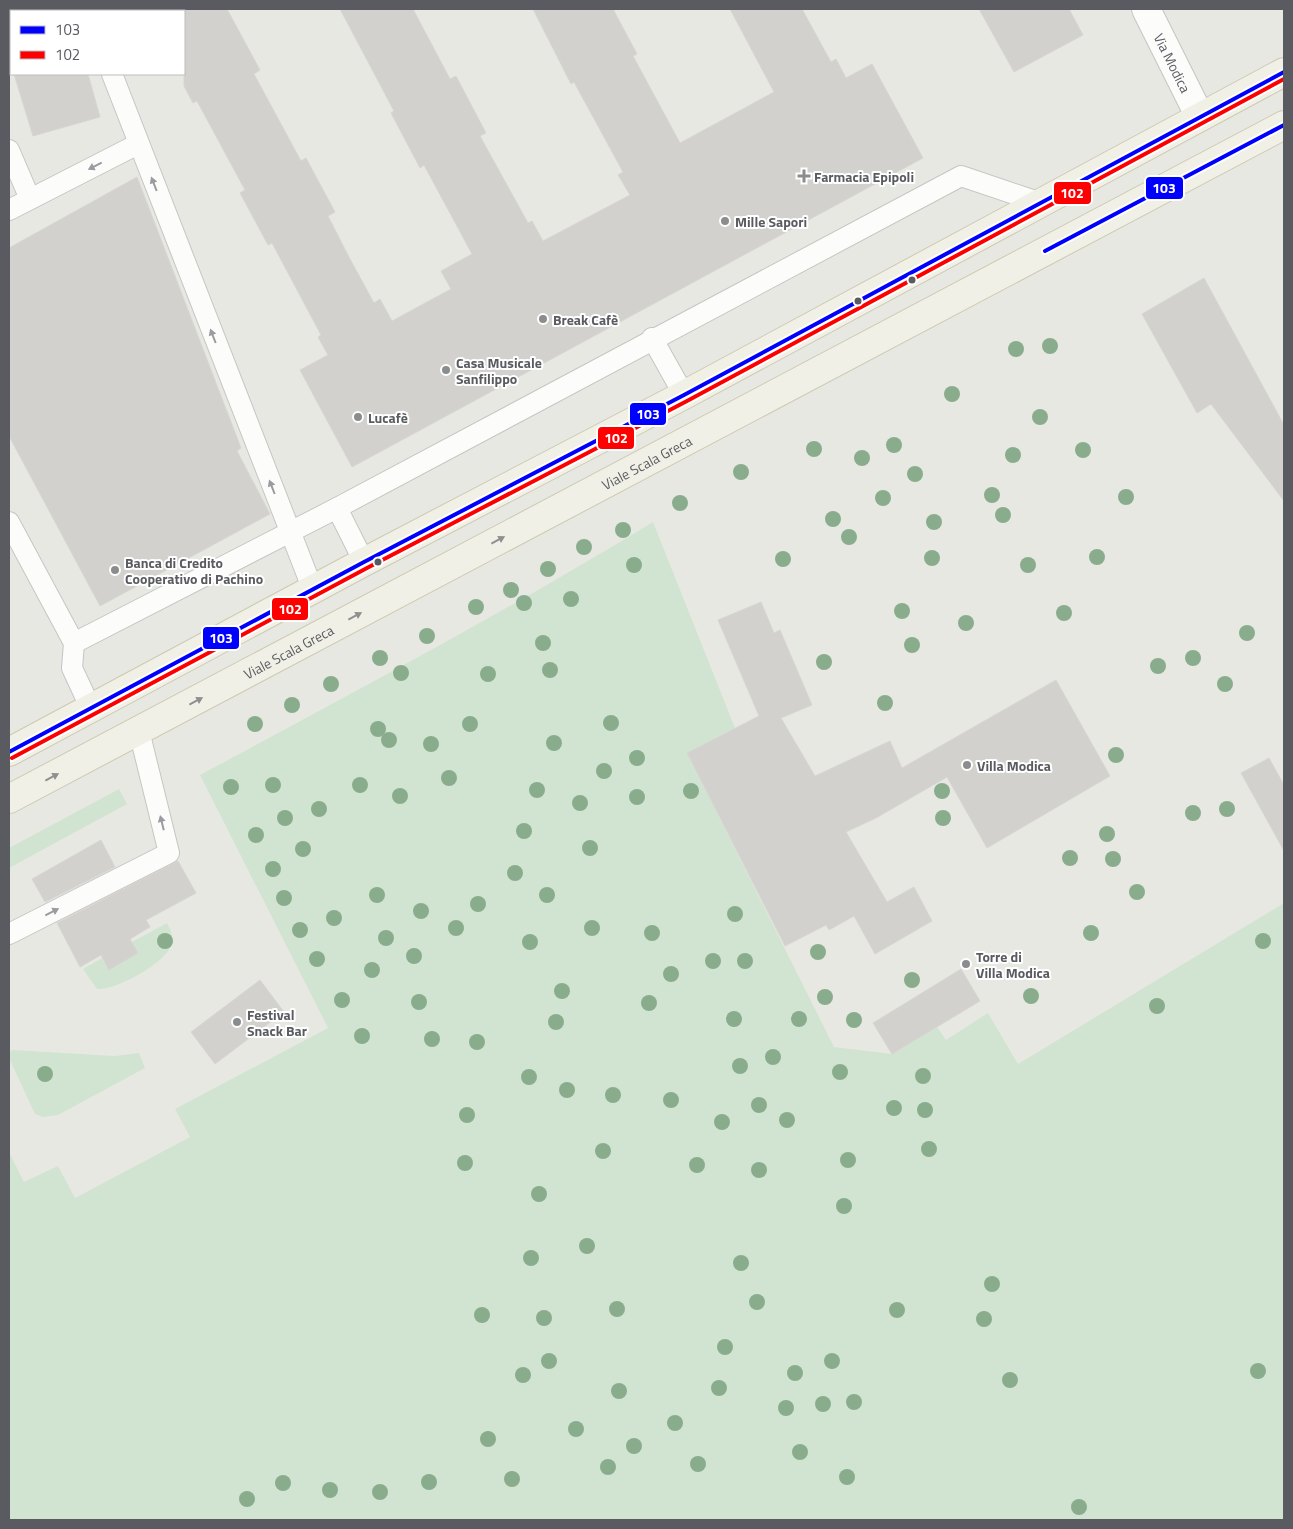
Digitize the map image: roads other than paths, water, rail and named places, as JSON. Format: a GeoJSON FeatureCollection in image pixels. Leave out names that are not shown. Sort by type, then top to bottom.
{"type":"FeatureCollection","features":[{"type":"Feature","properties":{"kind":"main road"},"geometry":{"type":"LineString","coordinates":[[9,752],[364,562],[684,395],[1284,72]]}},
{"type":"Feature","properties":{"kind":"main road","name":"Viale Scala Greca"},"geometry":{"type":"LineString","coordinates":[[9,799],[1284,124]]}},
{"type":"Feature","properties":{"kind":"street","name":"Via Modica"},"geometry":{"type":"LineString","coordinates":[[1146,9],[1200,118]]}},
{"type":"Feature","properties":{"kind":"lane"},"geometry":{"type":"LineString","coordinates":[[112,75],[289,533],[313,590]]}},
{"type":"Feature","properties":{"kind":"lane"},"geometry":{"type":"LineString","coordinates":[[9,210],[138,144]]}},
{"type":"Feature","properties":{"kind":"lane"},"geometry":{"type":"LineString","coordinates":[[9,150],[30,199]]}},
{"type":"Feature","properties":{"kind":"lane"},"geometry":{"type":"LineString","coordinates":[[74,644],[337,508],[652,338],[961,176],[1041,203]]}},
{"type":"Feature","properties":{"kind":"lane"},"geometry":{"type":"LineString","coordinates":[[652,338],[684,395]]}},
{"type":"Feature","properties":{"kind":"lane"},"geometry":{"type":"LineString","coordinates":[[337,508],[364,562]]}},
{"type":"Feature","properties":{"kind":"lane"},"geometry":{"type":"LineString","coordinates":[[9,522],[74,644],[72,668],[91,709]]}},
{"type":"Feature","properties":{"kind":"lane"},"geometry":{"type":"LineString","coordinates":[[9,934],[169,853],[139,731]]}},
{"type":"Feature","properties":{"kind":"place","name":"Farmacia Epipoli"},"geometry":{"type":"Point","coordinates":[804,176]}},
{"type":"Feature","properties":{"kind":"place","name":"Mille Sapori"},"geometry":{"type":"Point","coordinates":[725,221]}},
{"type":"Feature","properties":{"kind":"place","name":"Break Cafè"},"geometry":{"type":"Point","coordinates":[543,319]}},
{"type":"Feature","properties":{"kind":"place","name":"Casa Musicale Sanfilippo"},"geometry":{"type":"Point","coordinates":[446,370]}},
{"type":"Feature","properties":{"kind":"place","name":"Lucafè"},"geometry":{"type":"Point","coordinates":[358,417]}},
{"type":"Feature","properties":{"kind":"place","name":"Banca di Credito Cooperativo di Pachino"},"geometry":{"type":"Point","coordinates":[115,570]}},
{"type":"Feature","properties":{"kind":"place","name":"Villa Modica"},"geometry":{"type":"Point","coordinates":[967,765]}},
{"type":"Feature","properties":{"kind":"place","name":"Torre di Villa Modica"},"geometry":{"type":"Point","coordinates":[966,964]}},
{"type":"Feature","properties":{"kind":"place","name":"Festival Snack Bar"},"geometry":{"type":"Point","coordinates":[237,1022]}}]}
